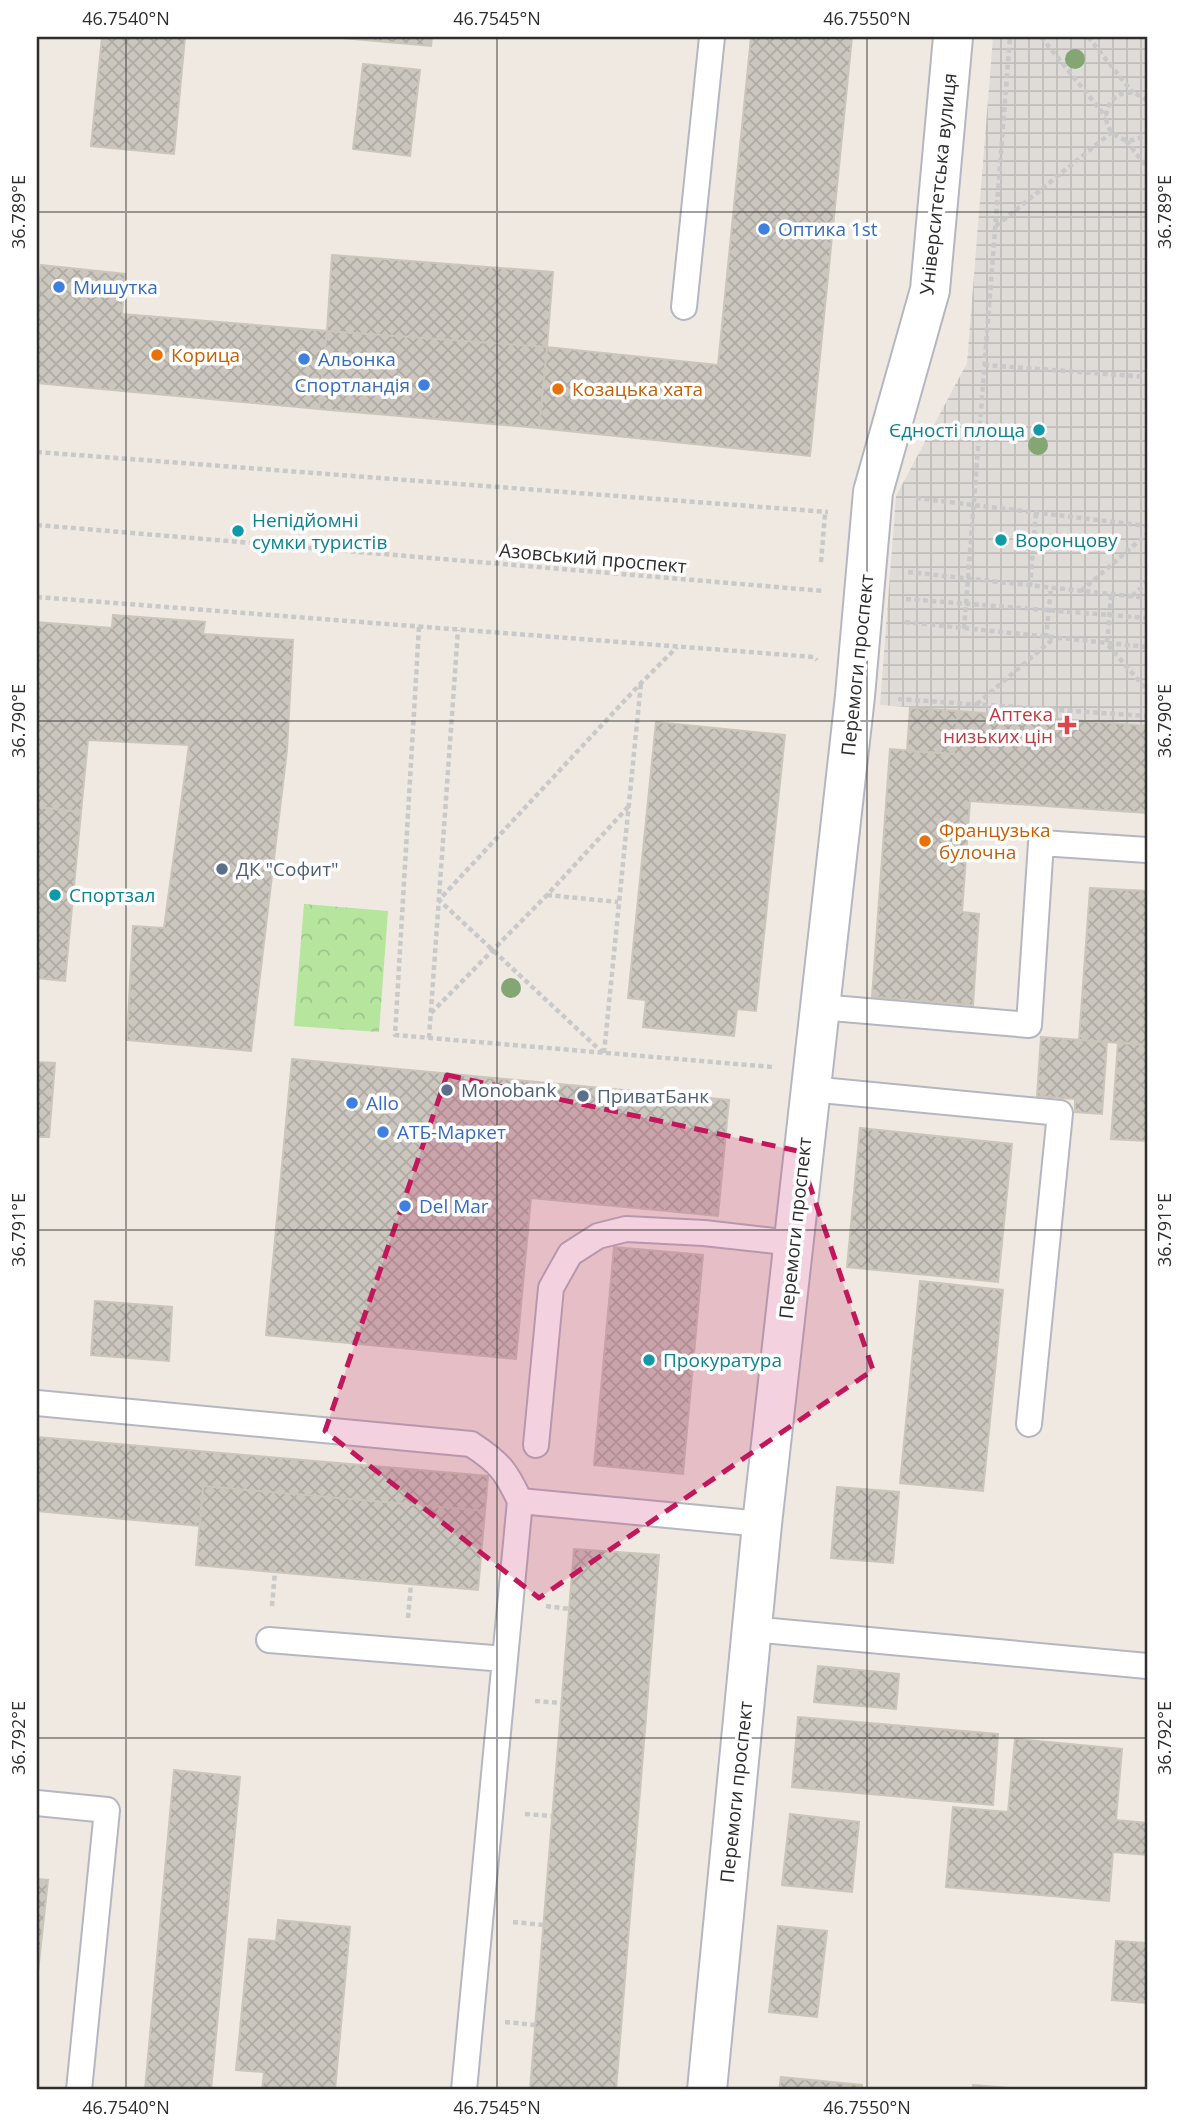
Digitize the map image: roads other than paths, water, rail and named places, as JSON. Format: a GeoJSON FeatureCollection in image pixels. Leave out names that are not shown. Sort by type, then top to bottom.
{"type":"FeatureCollection","features":[{"type":"Feature","properties":{"kind":"street","name":"Університетська вулиця"},"geometry":{"type":"LineString","coordinates":[[873,492],[930,290],[953,37]]}},
{"type":"Feature","properties":{"kind":"street","name":"Перемоги проспект"},"geometry":{"type":"LineString","coordinates":[[707,2090],[762,1524],[855,696],[873,492]]}},
{"type":"Feature","properties":{"kind":"lane"},"geometry":{"type":"LineString","coordinates":[[684,307],[712,37]]}},
{"type":"Feature","properties":{"kind":"lane"},"geometry":{"type":"LineString","coordinates":[[820,1007],[1029,1024],[1041,843],[1147,850]]}},
{"type":"Feature","properties":{"kind":"lane"},"geometry":{"type":"LineString","coordinates":[[812,1080],[1060,1112],[1029,1424]]}},
{"type":"Feature","properties":{"kind":"lane"},"geometry":{"type":"LineString","coordinates":[[536,1445],[551,1288],[570,1254],[598,1236],[626,1228],[793,1243]]}},
{"type":"Feature","properties":{"kind":"lane"},"geometry":{"type":"LineString","coordinates":[[37,1403],[471,1444],[494,1459],[508,1474],[520,1501],[464,2090]]}},
{"type":"Feature","properties":{"kind":"lane"},"geometry":{"type":"LineString","coordinates":[[520,1501],[762,1524]]}},
{"type":"Feature","properties":{"kind":"lane"},"geometry":{"type":"LineString","coordinates":[[752,1629],[1147,1666]]}},
{"type":"Feature","properties":{"kind":"lane"},"geometry":{"type":"LineString","coordinates":[[269,1640],[505,1658]]}},
{"type":"Feature","properties":{"kind":"lane"},"geometry":{"type":"LineString","coordinates":[[37,1803],[107,1810],[79,2090]]}},
{"type":"Feature","properties":{"kind":"place","name":"Оптика 1st"},"geometry":{"type":"Point","coordinates":[764,229]}},
{"type":"Feature","properties":{"kind":"place","name":"Мишутка"},"geometry":{"type":"Point","coordinates":[59,287]}},
{"type":"Feature","properties":{"kind":"place","name":"Корица"},"geometry":{"type":"Point","coordinates":[157,355]}},
{"type":"Feature","properties":{"kind":"place","name":"Альонка"},"geometry":{"type":"Point","coordinates":[304,359]}},
{"type":"Feature","properties":{"kind":"place","name":"Спортландія"},"geometry":{"type":"Point","coordinates":[424,385]}},
{"type":"Feature","properties":{"kind":"place","name":"Козацька хата"},"geometry":{"type":"Point","coordinates":[558,389]}},
{"type":"Feature","properties":{"kind":"place","name":"Єдності площа"},"geometry":{"type":"Point","coordinates":[1039,430]}},
{"type":"Feature","properties":{"kind":"place","name":"Непідйомні сумки туристів"},"geometry":{"type":"Point","coordinates":[238,531]}},
{"type":"Feature","properties":{"kind":"place","name":"Воронцову"},"geometry":{"type":"Point","coordinates":[1001,540]}},
{"type":"Feature","properties":{"kind":"place","name":"Аптека низьких цін"},"geometry":{"type":"Point","coordinates":[1067,725]}},
{"type":"Feature","properties":{"kind":"place","name":"Французька булочна"},"geometry":{"type":"Point","coordinates":[925,841]}},
{"type":"Feature","properties":{"kind":"place","name":"ДК \"Софит\""},"geometry":{"type":"Point","coordinates":[222,869]}},
{"type":"Feature","properties":{"kind":"place","name":"Спортзал"},"geometry":{"type":"Point","coordinates":[55,895]}},
{"type":"Feature","properties":{"kind":"place","name":"Monobank"},"geometry":{"type":"Point","coordinates":[447,1090]}},
{"type":"Feature","properties":{"kind":"place","name":"ПриватБанк"},"geometry":{"type":"Point","coordinates":[583,1096]}},
{"type":"Feature","properties":{"kind":"place","name":"Allo"},"geometry":{"type":"Point","coordinates":[352,1103]}},
{"type":"Feature","properties":{"kind":"place","name":"АТБ-Маркет"},"geometry":{"type":"Point","coordinates":[383,1132]}},
{"type":"Feature","properties":{"kind":"place","name":"Del Mar"},"geometry":{"type":"Point","coordinates":[405,1206]}},
{"type":"Feature","properties":{"kind":"place","name":"Прокуратура"},"geometry":{"type":"Point","coordinates":[649,1360]}}]}
